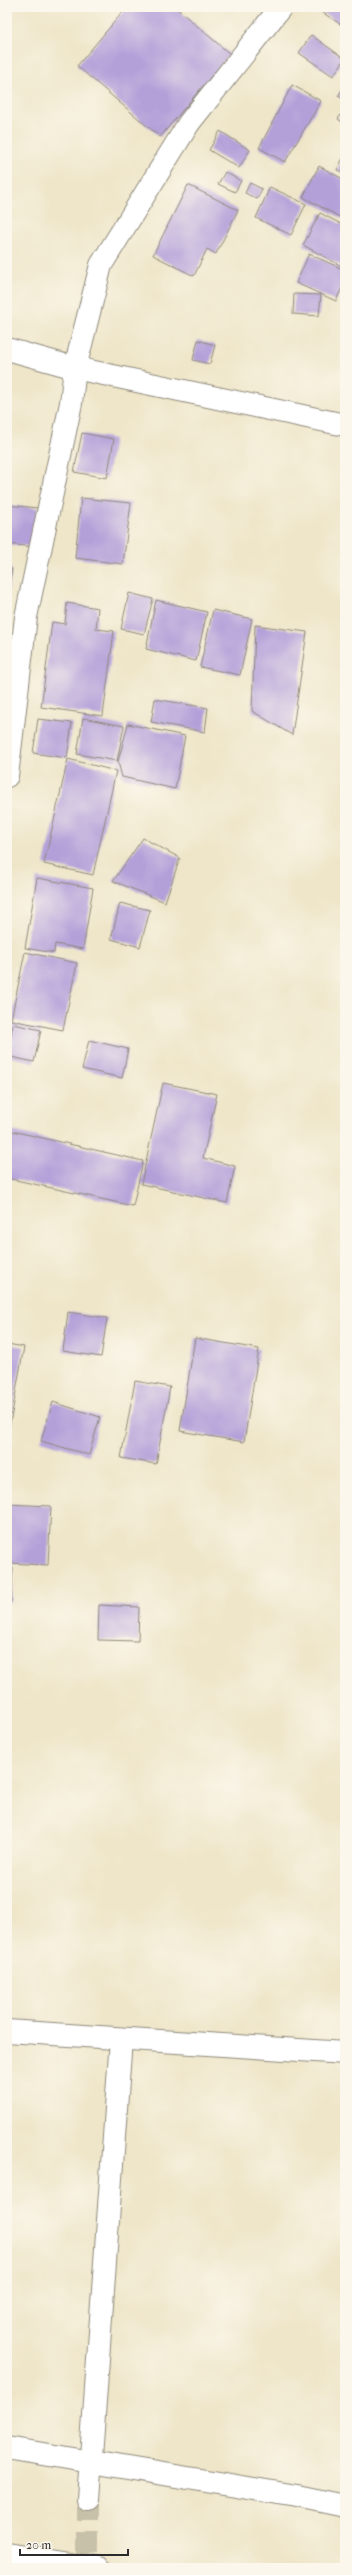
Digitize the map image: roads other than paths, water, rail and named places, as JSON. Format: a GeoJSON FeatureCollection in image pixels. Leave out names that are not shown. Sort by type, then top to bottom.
{"type":"FeatureCollection","features":[{"type":"Feature","properties":{"kind":"main road"},"geometry":{"type":"LineString","coordinates":[[7,769],[16,615],[69,410],[75,368],[101,265],[189,123],[281,7]]}},
{"type":"Feature","properties":{"kind":"main road"},"geometry":{"type":"LineString","coordinates":[[7,349],[75,368],[345,425]]}},
{"type":"Feature","properties":{"kind":"main road"},"geometry":{"type":"LineString","coordinates":[[7,2031],[121,2040],[345,2052]]}},
{"type":"Feature","properties":{"kind":"main road"},"geometry":{"type":"LineString","coordinates":[[88,2499],[121,2040]]}},
{"type":"Feature","properties":{"kind":"main road"},"geometry":{"type":"LineString","coordinates":[[7,2448],[90,2460],[297,2496],[345,2506]]}},
{"type":"Feature","properties":{"kind":"main road"},"geometry":{"type":"LineString","coordinates":[[7,2554],[97,2568]]}},
{"type":"Feature","properties":{"kind":"tunnel"},"geometry":{"type":"LineString","coordinates":[[88,2499],[88,2568]]}}]}
